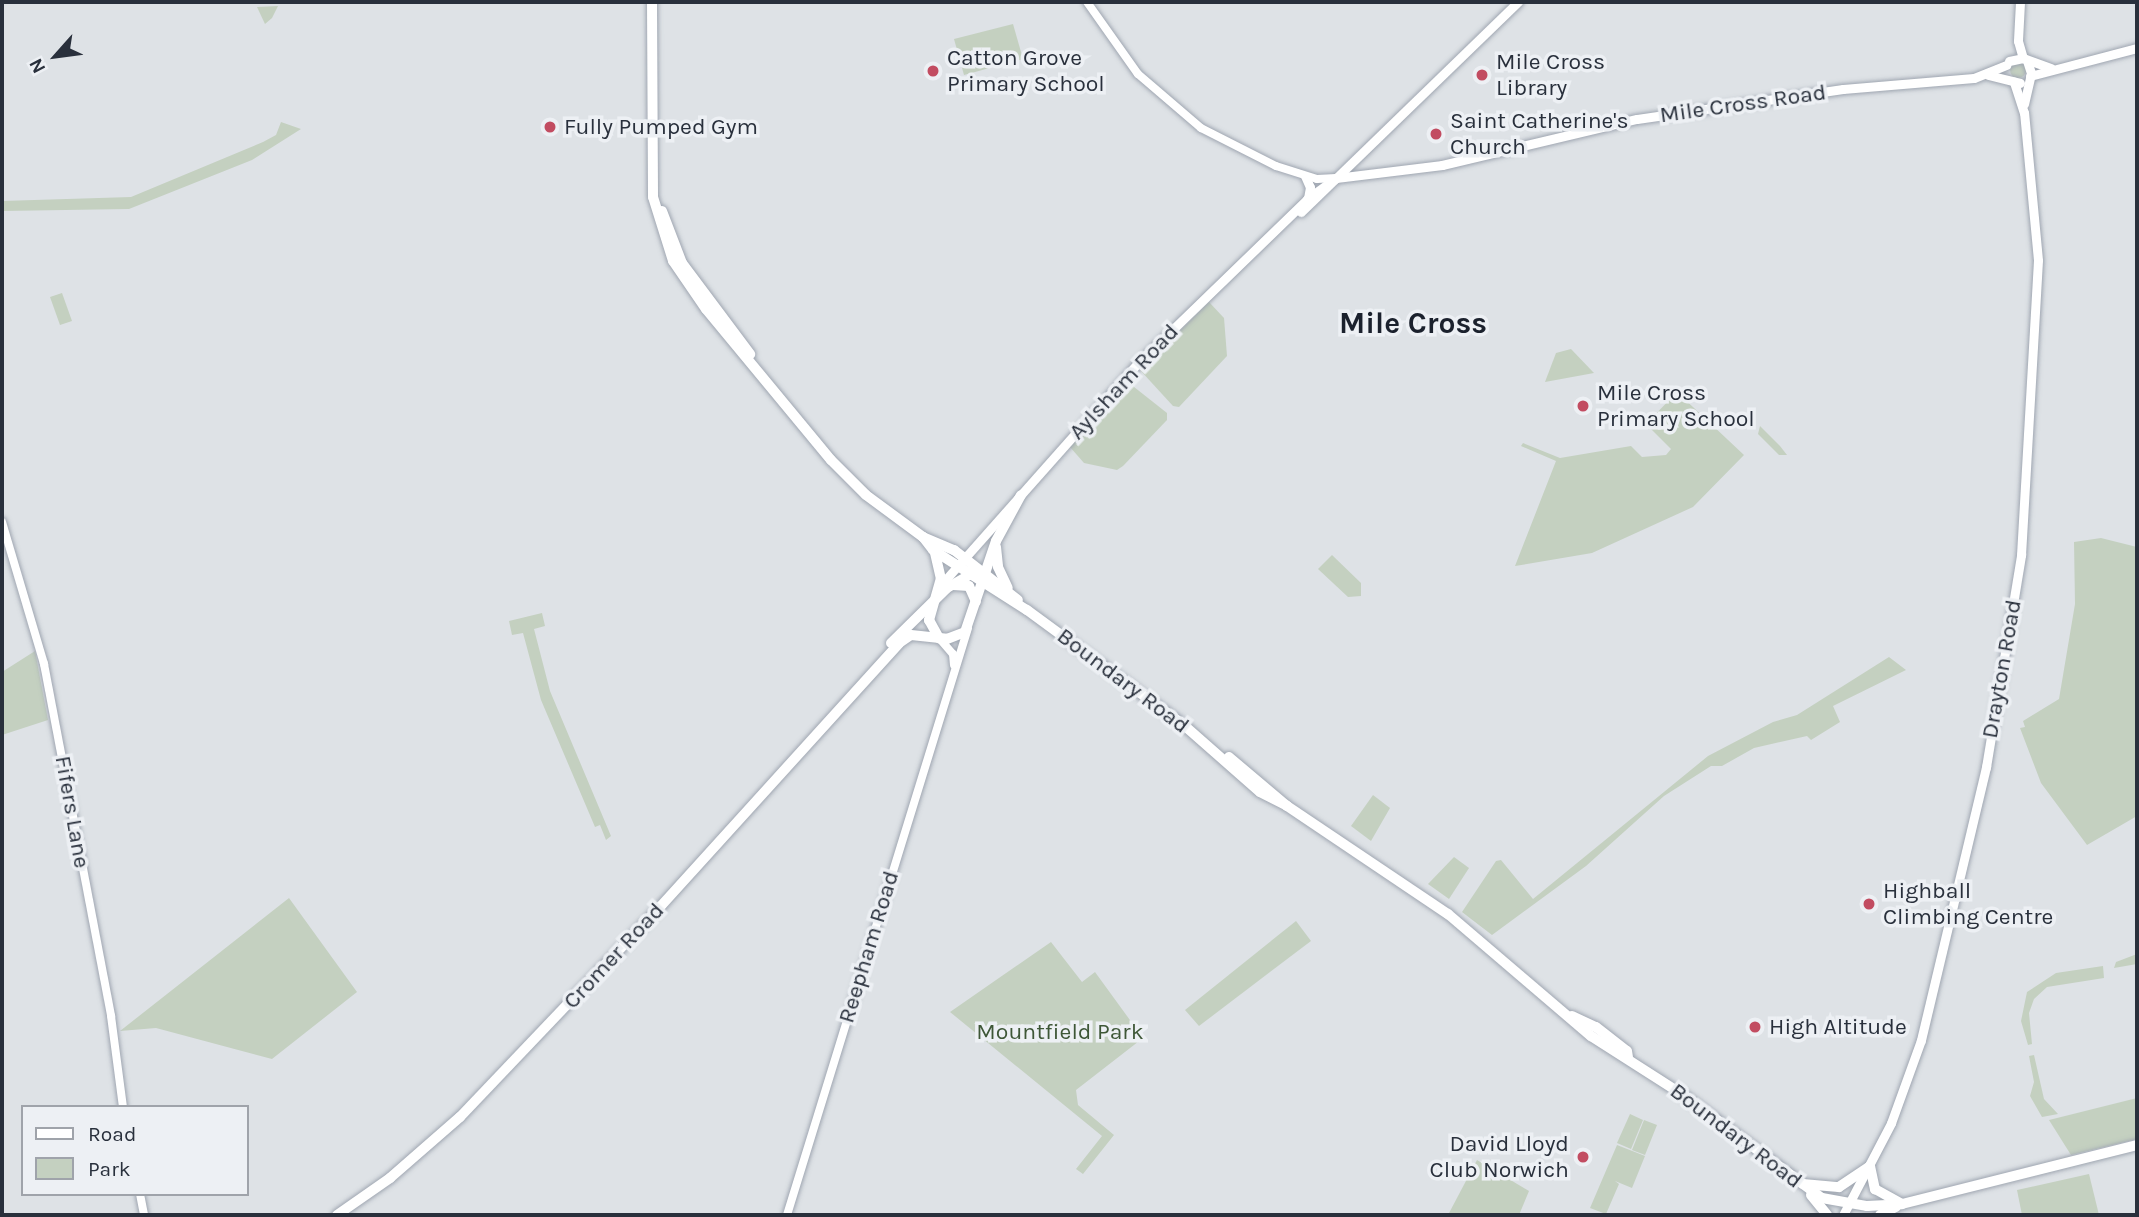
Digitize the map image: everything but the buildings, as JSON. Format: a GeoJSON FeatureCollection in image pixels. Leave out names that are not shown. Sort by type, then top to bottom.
{"type":"FeatureCollection","features":[{"type":"Feature","properties":{"kind":"highway"},"geometry":{"type":"LineString","coordinates":[[652,2],[653,186],[661,234],[680,274],[850,481],[923,537],[970,568]]}},
{"type":"Feature","properties":{"kind":"highway"},"geometry":{"type":"LineString","coordinates":[[970,568],[984,553],[1021,495]]}},
{"type":"Feature","properties":{"kind":"highway","name":"Reepham Road"},"geometry":{"type":"LineString","coordinates":[[969,625],[976,602],[970,568],[996,541],[1005,521]]}},
{"type":"Feature","properties":{"kind":"highway"},"geometry":{"type":"LineString","coordinates":[[923,537],[933,550],[941,569],[942,588],[964,583],[973,590],[976,602]]}},
{"type":"Feature","properties":{"kind":"highway"},"geometry":{"type":"LineString","coordinates":[[996,541],[998,566],[1009,589]]}},
{"type":"Feature","properties":{"kind":"highway"},"geometry":{"type":"LineString","coordinates":[[933,550],[970,568]]}},
{"type":"Feature","properties":{"kind":"highway","name":"Cromer Road"},"geometry":{"type":"LineString","coordinates":[[337,1215],[408,1163],[469,1108],[706,857],[942,588],[970,568]]}},
{"type":"Feature","properties":{"kind":"highway","name":"Boundary Road"},"geometry":{"type":"LineString","coordinates":[[970,568],[1009,589],[1027,610]]}},
{"type":"Feature","properties":{"kind":"highway","name":"Boundary Road"},"geometry":{"type":"LineString","coordinates":[[970,568],[1219,754],[1260,792],[1287,806],[1422,898],[1572,1016],[1591,1036],[1628,1057],[1799,1183],[1822,1198],[1848,1204],[1902,1204]]}},
{"type":"Feature","properties":{"kind":"highway","name":"Boundary Road"},"geometry":{"type":"LineString","coordinates":[[976,602],[993,594],[1027,610]]}},
{"type":"Feature","properties":{"kind":"highway","name":"Reepham Road"},"geometry":{"type":"LineString","coordinates":[[930,603],[929,620],[939,638]]}},
{"type":"Feature","properties":{"kind":"highway"},"geometry":{"type":"LineString","coordinates":[[939,638],[958,637],[969,625]]}},
{"type":"Feature","properties":{"kind":"highway","name":"Cromer Road"},"geometry":{"type":"LineString","coordinates":[[868,674],[907,637],[939,638]]}},
{"type":"Feature","properties":{"kind":"highway"},"geometry":{"type":"LineString","coordinates":[[1880,1215],[1902,1204],[2137,1145]]}},
{"type":"Feature","properties":{"kind":"highway"},"geometry":{"type":"LineString","coordinates":[[1799,1183],[1833,1188],[1857,1178],[1870,1166]]}},
{"type":"Feature","properties":{"kind":"highway"},"geometry":{"type":"LineString","coordinates":[[1870,1166],[1875,1189],[1902,1204]]}},
{"type":"Feature","properties":{"kind":"highway"},"geometry":{"type":"LineString","coordinates":[[1799,1183],[1827,1215]]}},
{"type":"Feature","properties":{"kind":"main road","name":"Aylsham Road"},"geometry":{"type":"LineString","coordinates":[[1293,216],[1313,205],[1336,178],[1518,2]]}},
{"type":"Feature","properties":{"kind":"main road","name":"Drayton Road"},"geometry":{"type":"LineString","coordinates":[[2020,2],[2018,41],[2008,63],[2024,113]]}},
{"type":"Feature","properties":{"kind":"main road","name":"Drayton Road"},"geometry":{"type":"LineString","coordinates":[[1843,1215],[1906,1090],[1922,1040],[1983,779],[2021,555],[2038,270],[2024,113],[2029,78],[2018,41]]}},
{"type":"Feature","properties":{"kind":"main road"},"geometry":{"type":"LineString","coordinates":[[2013,82],[2137,48]]}},
{"type":"Feature","properties":{"kind":"main road"},"geometry":{"type":"LineString","coordinates":[[2008,63],[2025,60],[2053,69]]}},
{"type":"Feature","properties":{"kind":"main road","name":"Mile Cross Road"},"geometry":{"type":"LineString","coordinates":[[1988,75],[2008,63]]}},
{"type":"Feature","properties":{"kind":"main road","name":"Mile Cross Road"},"geometry":{"type":"LineString","coordinates":[[1336,178],[1441,165],[1651,117],[1843,89],[1988,75],[2013,82]]}},
{"type":"Feature","properties":{"kind":"main road"},"geometry":{"type":"LineString","coordinates":[[1305,176],[1310,187],[1307,199]]}},
{"type":"Feature","properties":{"kind":"main road","name":"Aylsham Road"},"geometry":{"type":"LineString","coordinates":[[970,568],[1021,495],[1152,349],[1293,216],[1307,199],[1336,178]]}},
{"type":"Feature","properties":{"kind":"street"},"geometry":{"type":"LineString","coordinates":[[1087,2],[1117,50],[1179,111],[1217,138],[1305,176],[1336,178]]}},
{"type":"Feature","properties":{"kind":"street","name":"Fifers Lane"},"geometry":{"type":"LineString","coordinates":[[2,522],[44,664],[111,1016],[124,1105]]}},
{"type":"Feature","properties":{"kind":"street","name":"Reepham Road"},"geometry":{"type":"LineString","coordinates":[[787,1215],[969,625]]}},
{"type":"Feature","properties":{"kind":"street","name":"Reepham Road"},"geometry":{"type":"LineString","coordinates":[[939,638],[955,660],[952,678]]}},
{"type":"Feature","properties":{"kind":"street"},"geometry":{"type":"LineString","coordinates":[[140,1196],[144,1215]]}},
{"type":"Feature","properties":{"kind":"green space"},"geometry":{"type":"Polygon","coordinates":[[[278,6],[272,18],[265,24],[257,7],[278,6]]]}},
{"type":"Feature","properties":{"kind":"green space"},"geometry":{"type":"Polygon","coordinates":[[[1013,24],[1023,59],[964,75],[954,39],[1013,24]]]}},
{"type":"Feature","properties":{"kind":"green space"},"geometry":{"type":"Polygon","coordinates":[[[2015,62],[2021,62],[2026,70],[2024,76],[2015,78],[2010,73],[2010,67],[2015,62]]]}},
{"type":"Feature","properties":{"kind":"green space"},"geometry":{"type":"Polygon","coordinates":[[[281,122],[301,129],[252,160],[129,209],[2,211],[2,201],[131,197],[263,142],[276,135],[281,122]]]}},
{"type":"Feature","properties":{"kind":"green space"},"geometry":{"type":"Polygon","coordinates":[[[62,293],[72,321],[60,325],[50,297],[62,293]]]}},
{"type":"Feature","properties":{"kind":"green space"},"geometry":{"type":"Polygon","coordinates":[[[1209,302],[1224,318],[1227,356],[1179,407],[1173,406],[1140,370],[1209,302]]]}},
{"type":"Feature","properties":{"kind":"green space"},"geometry":{"type":"Polygon","coordinates":[[[1571,349],[1594,373],[1545,382],[1556,353],[1571,349]]]}},
{"type":"Feature","properties":{"kind":"green space"},"geometry":{"type":"Polygon","coordinates":[[[1129,383],[1167,413],[1167,420],[1117,470],[1084,463],[1070,447],[1129,383]]]}},
{"type":"Feature","properties":{"kind":"green space"},"geometry":{"type":"Polygon","coordinates":[[[1677,392],[1744,455],[1693,507],[1592,553],[1515,566],[1556,461],[1521,446],[1523,443],[1560,458],[1631,446],[1642,457],[1666,455],[1671,449],[1646,424],[1677,392]]]}},
{"type":"Feature","properties":{"kind":"green space"},"geometry":{"type":"Polygon","coordinates":[[[1760,426],[1787,455],[1779,455],[1758,434],[1760,426]]]}},
{"type":"Feature","properties":{"kind":"green space"},"geometry":{"type":"Polygon","coordinates":[[[2101,538],[2137,547],[2137,816],[2087,845],[2041,783],[2020,728],[2025,727],[2023,721],[2059,699],[2075,604],[2074,542],[2101,538]]]}},
{"type":"Feature","properties":{"kind":"green space"},"geometry":{"type":"Polygon","coordinates":[[[1332,555],[1361,583],[1361,596],[1348,597],[1318,569],[1332,555]]]}},
{"type":"Feature","properties":{"kind":"green space"},"geometry":{"type":"Polygon","coordinates":[[[542,613],[545,626],[534,629],[550,691],[611,836],[606,840],[600,825],[595,827],[541,700],[523,633],[512,635],[509,621],[542,613]]]}},
{"type":"Feature","properties":{"kind":"green space"},"geometry":{"type":"Polygon","coordinates":[[[35,651],[48,720],[2,735],[2,672],[35,651]]]}},
{"type":"Feature","properties":{"kind":"green space"},"geometry":{"type":"Polygon","coordinates":[[[1889,657],[1906,670],[1833,706],[1840,722],[1811,740],[1807,736],[1754,748],[1722,766],[1711,766],[1664,796],[1586,866],[1492,935],[1462,912],[1496,861],[1501,860],[1533,899],[1708,756],[1773,722],[1797,715],[1889,657]]]}},
{"type":"Feature","properties":{"kind":"green space"},"geometry":{"type":"Polygon","coordinates":[[[1373,795],[1390,808],[1371,841],[1351,826],[1373,795]]]}},
{"type":"Feature","properties":{"kind":"green space"},"geometry":{"type":"Polygon","coordinates":[[[1454,857],[1469,868],[1449,899],[1428,884],[1454,857]]]}},
{"type":"Feature","properties":{"kind":"green space"},"geometry":{"type":"Polygon","coordinates":[[[289,898],[357,992],[272,1059],[156,1028],[120,1031],[289,898]]]}},
{"type":"Feature","properties":{"kind":"green space"},"geometry":{"type":"Polygon","coordinates":[[[1296,921],[1311,941],[1199,1026],[1185,1010],[1296,921]]]}},
{"type":"Feature","properties":{"kind":"green space","name":"Mountfield Park"},"geometry":{"type":"Polygon","coordinates":[[[1051,942],[1082,982],[1095,972],[1143,1038],[1076,1090],[1078,1105],[1114,1135],[1083,1174],[1076,1169],[1102,1136],[950,1012],[1051,942]]]}},
{"type":"Feature","properties":{"kind":"green space"},"geometry":{"type":"Polygon","coordinates":[[[2137,954],[2137,964],[2114,968],[2116,962],[2137,954]]]}},
{"type":"Feature","properties":{"kind":"green space"},"geometry":{"type":"Polygon","coordinates":[[[2103,966],[2104,978],[2047,987],[2034,999],[2029,1013],[2032,1044],[2028,1045],[2021,1021],[2027,992],[2056,973],[2103,966]]]}},
{"type":"Feature","properties":{"kind":"green space"},"geometry":{"type":"Polygon","coordinates":[[[2034,1055],[2044,1099],[2058,1114],[2042,1117],[2030,1096],[2034,1082],[2029,1056],[2034,1055]]]}},
{"type":"Feature","properties":{"kind":"green space"},"geometry":{"type":"Polygon","coordinates":[[[2137,1098],[2137,1139],[2071,1155],[2049,1120],[2137,1098]]]}},
{"type":"Feature","properties":{"kind":"green space"},"geometry":{"type":"Polygon","coordinates":[[[1630,1114],[1643,1120],[1631,1149],[1617,1143],[1630,1114]]]}},
{"type":"Feature","properties":{"kind":"green space"},"geometry":{"type":"Polygon","coordinates":[[[1644,1120],[1657,1125],[1645,1155],[1632,1150],[1644,1120]]]}},
{"type":"Feature","properties":{"kind":"green space"},"geometry":{"type":"Polygon","coordinates":[[[1617,1145],[1645,1156],[1632,1188],[1615,1181],[1619,1184],[1606,1214],[1590,1208],[1617,1145]]]}},
{"type":"Feature","properties":{"kind":"green space"},"geometry":{"type":"Polygon","coordinates":[[[1477,1160],[1529,1191],[1519,1215],[1448,1215],[1477,1160]]]}},
{"type":"Feature","properties":{"kind":"green space"},"geometry":{"type":"Polygon","coordinates":[[[2089,1174],[2099,1215],[2022,1215],[2017,1190],[2089,1174]]]}},
{"type":"Feature","properties":{"kind":"place","name":"Catton Grove Primary School"},"geometry":{"type":"Point","coordinates":[933,71]}},
{"type":"Feature","properties":{"kind":"place","name":"Mile Cross Library"},"geometry":{"type":"Point","coordinates":[1482,75]}},
{"type":"Feature","properties":{"kind":"place","name":"Fully Pumped Gym"},"geometry":{"type":"Point","coordinates":[550,127]}},
{"type":"Feature","properties":{"kind":"place","name":"Saint Catherine's Church"},"geometry":{"type":"Point","coordinates":[1436,134]}},
{"type":"Feature","properties":{"kind":"place","name":"Mile Cross Primary School"},"geometry":{"type":"Point","coordinates":[1583,406]}},
{"type":"Feature","properties":{"kind":"place","name":"Highball Climbing Centre"},"geometry":{"type":"Point","coordinates":[1869,904]}},
{"type":"Feature","properties":{"kind":"place","name":"High Altitude"},"geometry":{"type":"Point","coordinates":[1755,1027]}},
{"type":"Feature","properties":{"kind":"place","name":"David Lloyd Club Norwich"},"geometry":{"type":"Point","coordinates":[1583,1157]}},
{"type":"Feature","properties":{"kind":"district","name":"Mile Cross"},"geometry":{"type":"Point","coordinates":[1413,323]}}]}
